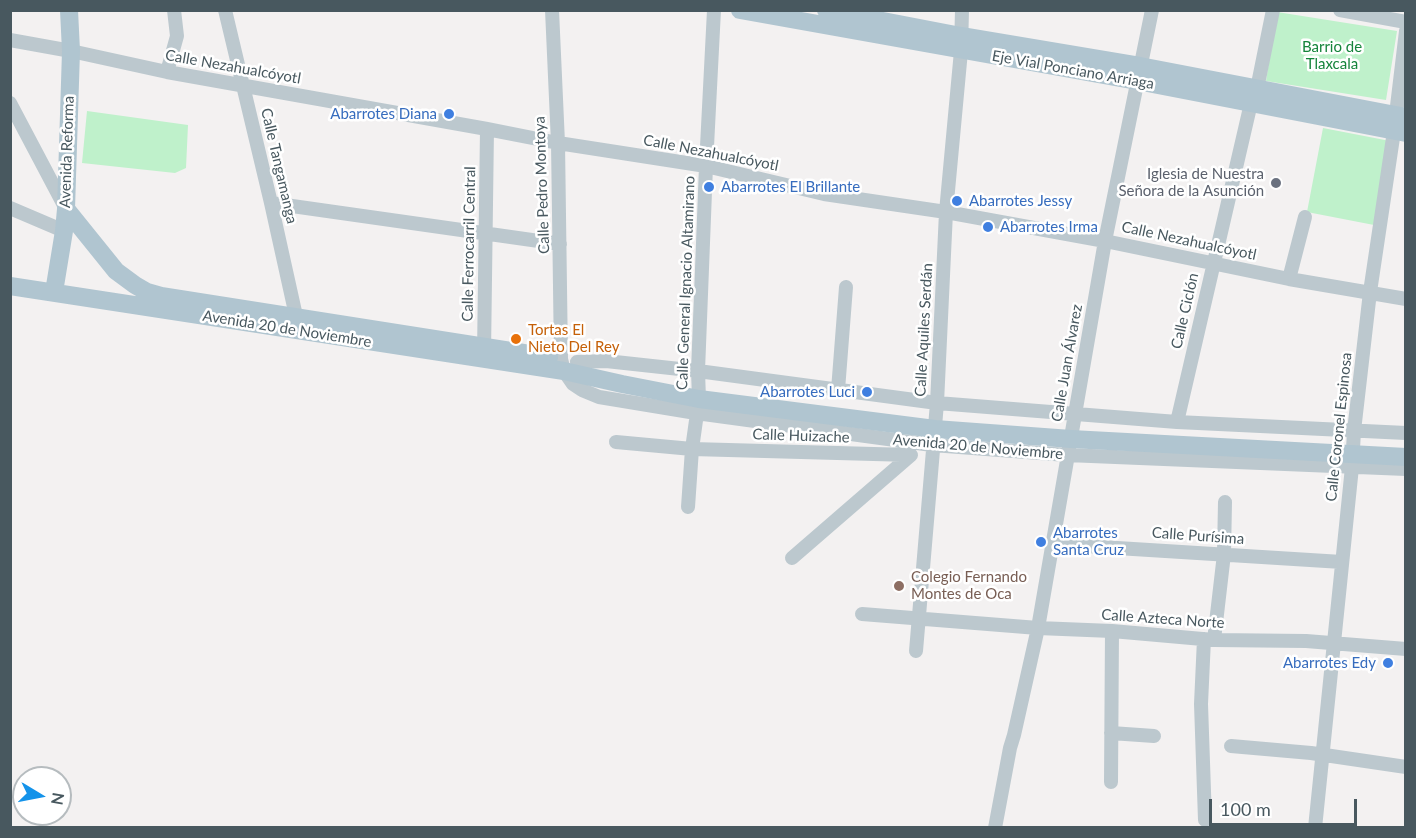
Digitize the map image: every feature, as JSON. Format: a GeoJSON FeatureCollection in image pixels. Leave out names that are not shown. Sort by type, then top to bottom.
{"type":"FeatureCollection","features":[{"type":"Feature","properties":{"kind":"main road","name":"Avenida Reforma"},"geometry":{"type":"LineString","coordinates":[[54,292],[66,209],[71,51],[69,10]]}},
{"type":"Feature","properties":{"kind":"main road","name":"Eje Vial Ponciano Arriaga"},"geometry":{"type":"LineString","coordinates":[[740,10],[961,43],[1139,74],[1400,124]]}},
{"type":"Feature","properties":{"kind":"main road","name":"Eje Vial Ponciano Arriaga"},"geometry":{"type":"LineString","coordinates":[[834,11],[961,43]]}},
{"type":"Feature","properties":{"kind":"main road","name":"Avenida 20 de Noviembre"},"geometry":{"type":"LineString","coordinates":[[66,209],[116,271],[147,292],[297,324]]}},
{"type":"Feature","properties":{"kind":"main road","name":"Avenida 20 de Noviembre"},"geometry":{"type":"LineString","coordinates":[[10,285],[567,364],[622,384],[935,424],[1072,434],[1353,449],[1406,457]]}},
{"type":"Feature","properties":{"kind":"main road","name":"Avenida 20 de Noviembre"},"geometry":{"type":"LineString","coordinates":[[1353,449],[1406,445]]}},
{"type":"Feature","properties":{"kind":"street"},"geometry":{"type":"LineString","coordinates":[[167,72],[177,36],[174,10]]}},
{"type":"Feature","properties":{"kind":"street","name":"Calle Tangamanga"},"geometry":{"type":"LineString","coordinates":[[225,10],[297,324]]}},
{"type":"Feature","properties":{"kind":"street","name":"Calle Pedro Montoya"},"geometry":{"type":"LineString","coordinates":[[552,10],[560,244],[567,364]]}},
{"type":"Feature","properties":{"kind":"street","name":"Calle General Ignacio Altamirano"},"geometry":{"type":"LineString","coordinates":[[688,507],[698,393],[714,10]]}},
{"type":"Feature","properties":{"kind":"street","name":"Calle Aquiles Serdán"},"geometry":{"type":"LineString","coordinates":[[916,651],[935,424],[946,212],[962,10]]}},
{"type":"Feature","properties":{"kind":"street","name":"Calle Juan Álvarez"},"geometry":{"type":"LineString","coordinates":[[995,828],[1010,748],[1038,628],[1105,241],[1152,10]]}},
{"type":"Feature","properties":{"kind":"street","name":"Calle Ciclón"},"geometry":{"type":"LineString","coordinates":[[1177,422],[1273,10]]}},
{"type":"Feature","properties":{"kind":"street"},"geometry":{"type":"LineString","coordinates":[[1340,10],[1406,22]]}},
{"type":"Feature","properties":{"kind":"street","name":"Calle Coronel Espinosa"},"geometry":{"type":"LineString","coordinates":[[1315,828],[1370,292],[1400,124],[1406,32]]}},
{"type":"Feature","properties":{"kind":"street","name":"Calle Nezahualcóyotl"},"geometry":{"type":"LineString","coordinates":[[10,40],[167,72],[558,143],[706,166],[824,194],[946,212],[1105,241],[1289,279],[1406,299]]}},
{"type":"Feature","properties":{"kind":"street"},"geometry":{"type":"LineString","coordinates":[[10,103],[66,209]]}},
{"type":"Feature","properties":{"kind":"street","name":"Calle Ferrocarril Central"},"geometry":{"type":"LineString","coordinates":[[484,352],[487,129]]}},
{"type":"Feature","properties":{"kind":"street"},"geometry":{"type":"LineString","coordinates":[[271,203],[560,244]]}},
{"type":"Feature","properties":{"kind":"street"},"geometry":{"type":"LineString","coordinates":[[10,208],[64,231]]}},
{"type":"Feature","properties":{"kind":"street"},"geometry":{"type":"LineString","coordinates":[[1289,279],[1305,218]]}},
{"type":"Feature","properties":{"kind":"street"},"geometry":{"type":"LineString","coordinates":[[838,390],[846,287]]}},
{"type":"Feature","properties":{"kind":"street","name":"Avenida 20 de Noviembre"},"geometry":{"type":"LineString","coordinates":[[567,364],[606,361],[698,393],[838,390],[935,424],[1072,434],[1177,422],[1353,449],[1406,469]]}},
{"type":"Feature","properties":{"kind":"street"},"geometry":{"type":"LineString","coordinates":[[792,558],[910,455],[935,424]]}},
{"type":"Feature","properties":{"kind":"street","name":"Avenida 20 de Noviembre"},"geometry":{"type":"LineString","coordinates":[[1353,449],[1406,433]]}},
{"type":"Feature","properties":{"kind":"street","name":"Calle Huizache"},"geometry":{"type":"LineString","coordinates":[[616,442],[692,449],[910,455]]}},
{"type":"Feature","properties":{"kind":"street"},"geometry":{"type":"LineString","coordinates":[[1205,820],[1201,704],[1209,639],[1224,554],[1225,501]]}},
{"type":"Feature","properties":{"kind":"street","name":"Calle Purísima"},"geometry":{"type":"LineString","coordinates":[[1053,544],[1342,562]]}},
{"type":"Feature","properties":{"kind":"street","name":"Calle Azteca Norte"},"geometry":{"type":"LineString","coordinates":[[862,614],[1038,628],[1209,639],[1306,641],[1406,649]]}},
{"type":"Feature","properties":{"kind":"street"},"geometry":{"type":"LineString","coordinates":[[1111,782],[1112,631]]}},
{"type":"Feature","properties":{"kind":"street"},"geometry":{"type":"LineString","coordinates":[[1110,733],[1154,736]]}},
{"type":"Feature","properties":{"kind":"street"},"geometry":{"type":"LineString","coordinates":[[1231,746],[1323,754],[1406,766]]}},
{"type":"Feature","properties":{"kind":"green space","name":"Barrio de Tlaxcala"},"geometry":{"type":"Polygon","coordinates":[[[1277,12],[1397,31],[1386,100],[1266,81],[1277,12]]]}},
{"type":"Feature","properties":{"kind":"green space"},"geometry":{"type":"Polygon","coordinates":[[[87,111],[188,125],[186,168],[175,173],[82,163],[87,111]]]}},
{"type":"Feature","properties":{"kind":"green space"},"geometry":{"type":"Polygon","coordinates":[[[1323,128],[1390,141],[1374,225],[1307,212],[1323,128]]]}},
{"type":"Feature","properties":{"kind":"place","name":"Abarrotes Diana"},"geometry":{"type":"Point","coordinates":[449,114]}},
{"type":"Feature","properties":{"kind":"place","name":"Iglesia de Nuestra Señora de la Asunción"},"geometry":{"type":"Point","coordinates":[1276,183]}},
{"type":"Feature","properties":{"kind":"place","name":"Abarrotes El Brillante"},"geometry":{"type":"Point","coordinates":[709,187]}},
{"type":"Feature","properties":{"kind":"place","name":"Abarrotes Jessy"},"geometry":{"type":"Point","coordinates":[957,201]}},
{"type":"Feature","properties":{"kind":"place","name":"Abarrotes Irma"},"geometry":{"type":"Point","coordinates":[988,227]}},
{"type":"Feature","properties":{"kind":"place","name":"Tortas El Nieto Del Rey"},"geometry":{"type":"Point","coordinates":[516,339]}},
{"type":"Feature","properties":{"kind":"place","name":"Abarrotes Luci"},"geometry":{"type":"Point","coordinates":[867,392]}},
{"type":"Feature","properties":{"kind":"place","name":"Abarrotes Santa Cruz"},"geometry":{"type":"Point","coordinates":[1041,542]}},
{"type":"Feature","properties":{"kind":"place","name":"Colegio Fernando Montes de Oca"},"geometry":{"type":"Point","coordinates":[899,586]}},
{"type":"Feature","properties":{"kind":"place","name":"Abarrotes Edy"},"geometry":{"type":"Point","coordinates":[1388,663]}}]}
